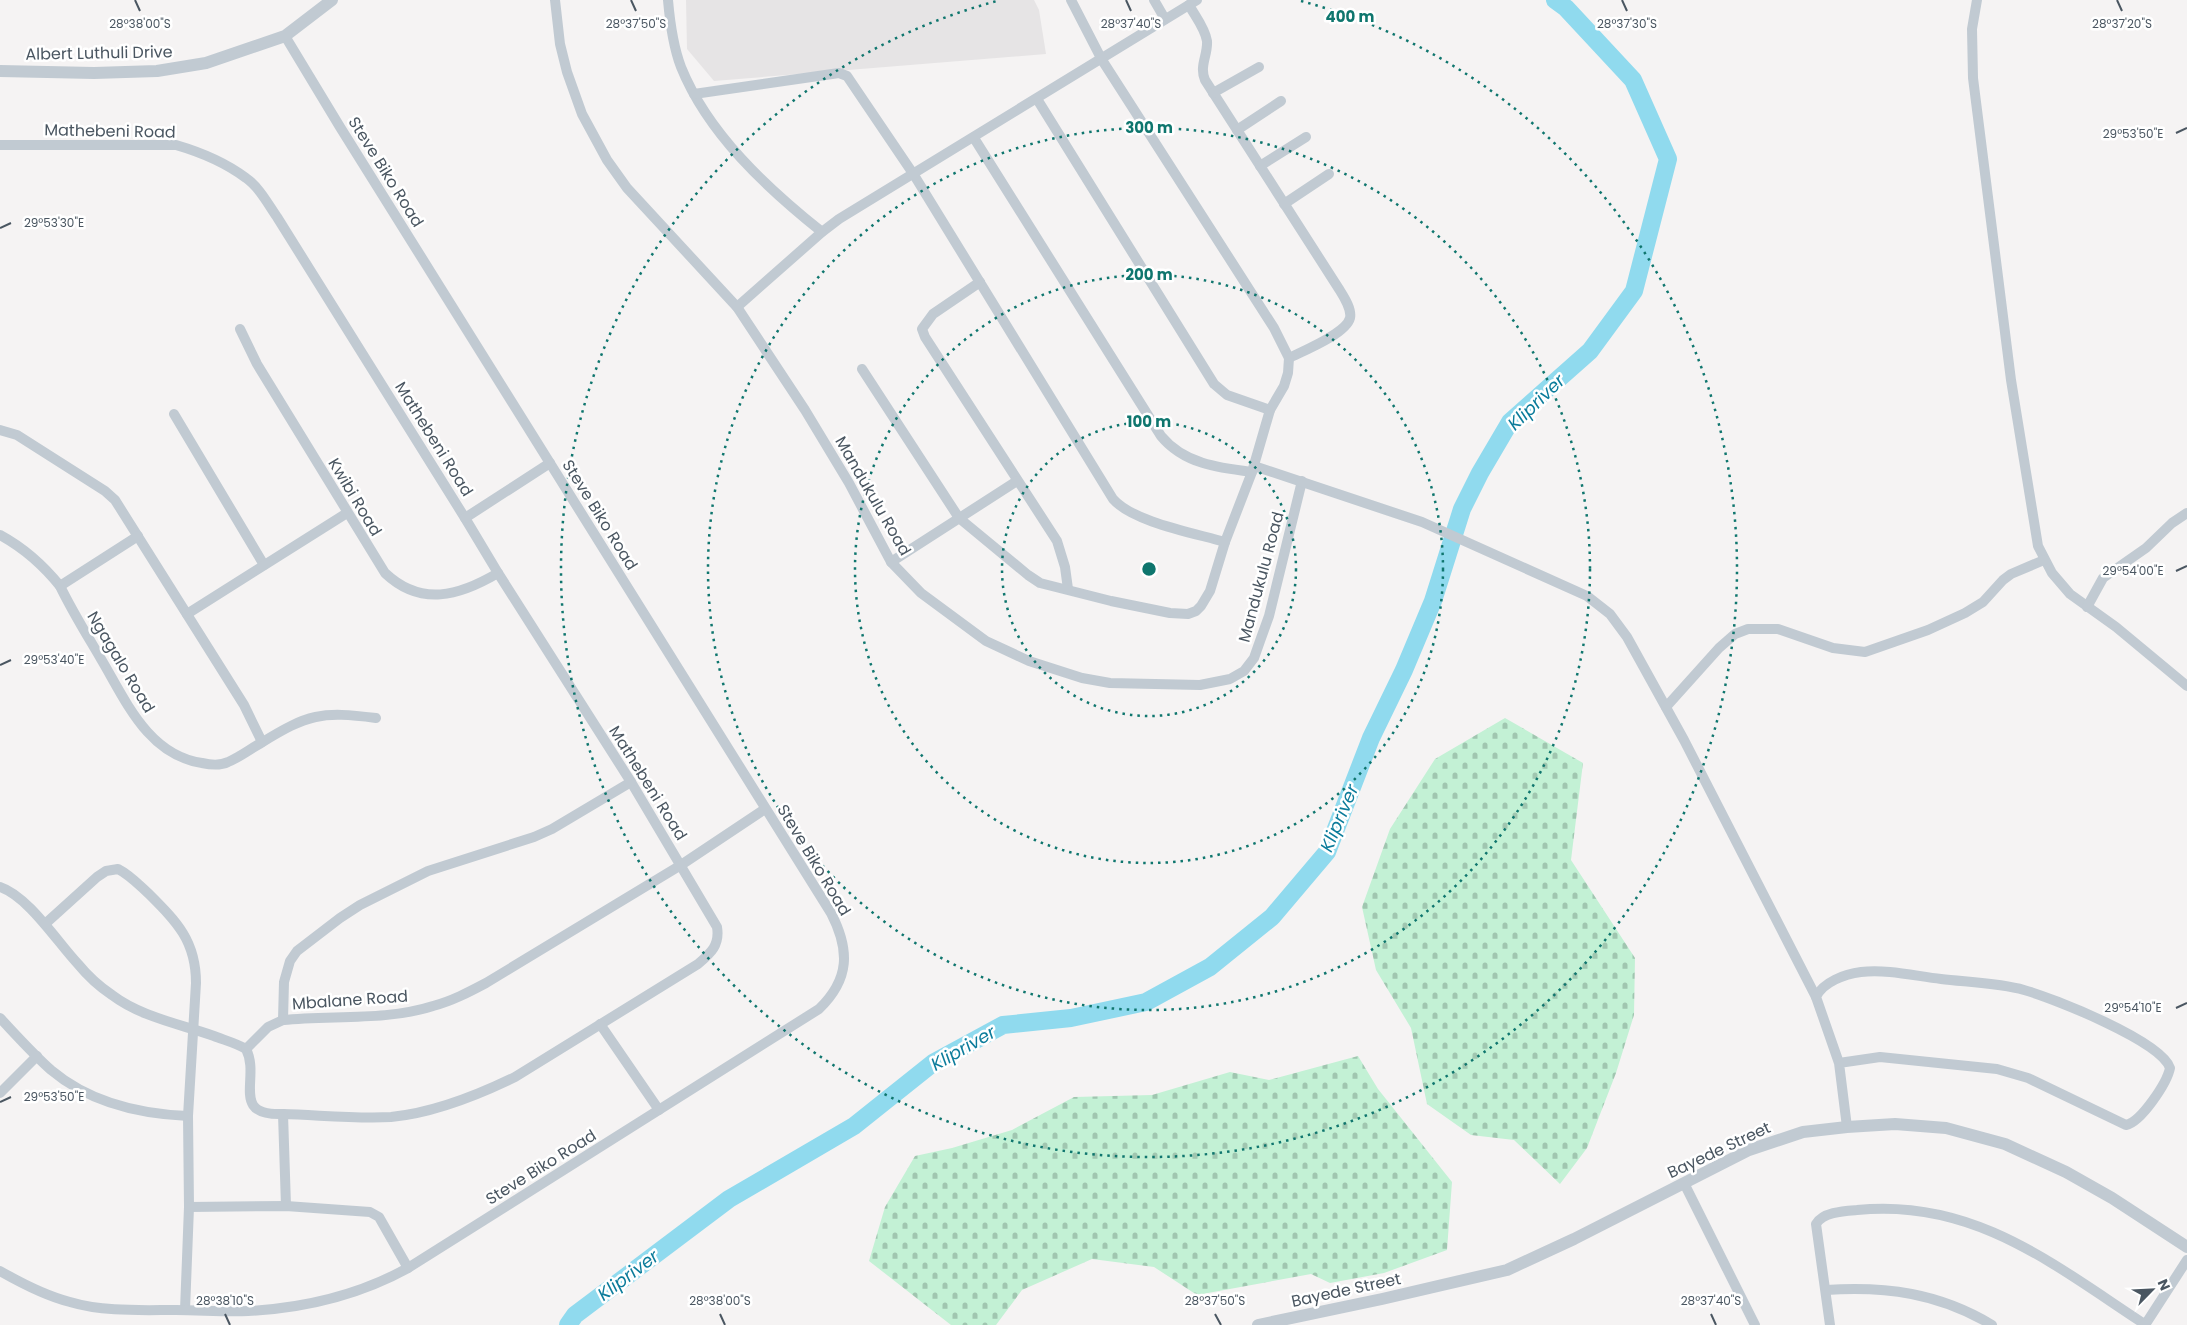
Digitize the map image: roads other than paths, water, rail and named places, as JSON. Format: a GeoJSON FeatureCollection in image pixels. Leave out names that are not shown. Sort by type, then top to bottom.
{"type":"FeatureCollection","features":[{"type":"Feature","properties":{"kind":"street","name":"Albert Luthuli Drive"},"geometry":{"type":"LineString","coordinates":[[0,71],[94,73],[178,68],[206,63],[285,36],[332,0]]}},
{"type":"Feature","properties":{"kind":"street","name":"Mandukulu Road"},"geometry":{"type":"LineString","coordinates":[[555,0],[560,44],[566,72],[582,114],[598,146],[627,188],[737,307],[834,458],[891,562],[921,593],[979,636],[1006,652],[1029,661],[1082,678],[1110,683],[1192,685],[1230,679],[1244,671],[1254,658],[1269,616],[1302,481]]}},
{"type":"Feature","properties":{"kind":"street"},"geometry":{"type":"LineString","coordinates":[[668,0],[676,50],[694,94],[708,117],[740,156],[795,211],[822,232]]}},
{"type":"Feature","properties":{"kind":"street"},"geometry":{"type":"LineString","coordinates":[[862,369],[959,518],[1040,583],[1170,614],[1192,613],[1198,609],[1208,596],[1224,542],[1253,469],[1270,410],[1284,386],[1288,373],[1289,358],[1274,328],[1102,60],[1071,0]]}},
{"type":"Feature","properties":{"kind":"street"},"geometry":{"type":"LineString","coordinates":[[1154,0],[1165,19]]}},
{"type":"Feature","properties":{"kind":"street"},"geometry":{"type":"LineString","coordinates":[[1977,0],[1972,29],[1973,78],[2011,380],[2036,538],[2044,560],[2070,594],[2116,627],[2187,686]]}},
{"type":"Feature","properties":{"kind":"street"},"geometry":{"type":"LineString","coordinates":[[737,307],[822,232],[873,197],[914,175],[1193,3],[1205,35],[1206,47],[1202,71],[1205,80],[1340,290],[1350,316],[1347,324],[1341,331],[1289,358]]}},
{"type":"Feature","properties":{"kind":"street","name":"Steve Biko Road"},"geometry":{"type":"LineString","coordinates":[[0,1271],[70,1302],[135,1310],[247,1311],[318,1303],[382,1281],[408,1268],[819,1009],[834,993],[842,976],[845,953],[836,923],[285,36]]}},
{"type":"Feature","properties":{"kind":"street"},"geometry":{"type":"LineString","coordinates":[[1213,93],[1259,67]]}},
{"type":"Feature","properties":{"kind":"street"},"geometry":{"type":"LineString","coordinates":[[694,94],[844,74],[850,78],[914,175],[1120,507],[1142,518],[1224,542]]}},
{"type":"Feature","properties":{"kind":"street"},"geometry":{"type":"LineString","coordinates":[[1037,99],[1214,384],[1227,395],[1270,410]]}},
{"type":"Feature","properties":{"kind":"street"},"geometry":{"type":"LineString","coordinates":[[1237,130],[1281,101]]}},
{"type":"Feature","properties":{"kind":"street"},"geometry":{"type":"LineString","coordinates":[[974,138],[1161,436],[1174,449],[1195,461],[1212,466],[1253,469],[1302,481],[1422,522],[1587,596],[1610,614],[1627,637],[1666,707],[1816,997],[1839,1063],[1847,1127]]}},
{"type":"Feature","properties":{"kind":"street"},"geometry":{"type":"LineString","coordinates":[[1260,166],[1306,138]]}},
{"type":"Feature","properties":{"kind":"street","name":"Mathebeni Road"},"geometry":{"type":"LineString","coordinates":[[0,145],[176,145],[195,150],[247,178],[277,217],[466,518],[498,573],[631,782],[715,920],[718,937],[714,948],[698,964],[600,1024]]}},
{"type":"Feature","properties":{"kind":"street"},"geometry":{"type":"LineString","coordinates":[[1284,204],[1329,174]]}},
{"type":"Feature","properties":{"kind":"street"},"geometry":{"type":"LineString","coordinates":[[980,282],[932,314],[924,323],[922,329],[925,338],[1057,541],[1065,568],[1068,589]]}},
{"type":"Feature","properties":{"kind":"street","name":"Kwibi Road"},"geometry":{"type":"LineString","coordinates":[[240,329],[257,364],[379,566],[401,586],[431,595],[452,594],[478,584],[498,573]]}},
{"type":"Feature","properties":{"kind":"street"},"geometry":{"type":"LineString","coordinates":[[174,414],[264,565]]}},
{"type":"Feature","properties":{"kind":"street"},"geometry":{"type":"LineString","coordinates":[[0,430],[17,436],[111,495],[244,705],[262,742]]}},
{"type":"Feature","properties":{"kind":"street"},"geometry":{"type":"LineString","coordinates":[[466,518],[550,463]]}},
{"type":"Feature","properties":{"kind":"street"},"geometry":{"type":"LineString","coordinates":[[891,562],[1018,481]]}},
{"type":"Feature","properties":{"kind":"street"},"geometry":{"type":"LineString","coordinates":[[187,614],[347,513]]}},
{"type":"Feature","properties":{"kind":"street"},"geometry":{"type":"LineString","coordinates":[[2088,607],[2102,578],[2146,548],[2172,523],[2187,513]]}},
{"type":"Feature","properties":{"kind":"street","name":"Ngagalo Road"},"geometry":{"type":"LineString","coordinates":[[0,535],[35,558],[60,586],[136,718],[166,750],[185,760],[216,765],[228,762],[296,722],[311,717],[343,714],[376,718]]}},
{"type":"Feature","properties":{"kind":"street"},"geometry":{"type":"LineString","coordinates":[[60,586],[138,536]]}},
{"type":"Feature","properties":{"kind":"street"},"geometry":{"type":"LineString","coordinates":[[1666,707],[1719,648],[1735,634],[1748,629],[1778,630],[1833,648],[1865,652],[1928,630],[1966,613],[1983,602],[2011,574],[2044,560]]}},
{"type":"Feature","properties":{"kind":"street","name":"Mbalane Road"},"geometry":{"type":"LineString","coordinates":[[631,782],[534,838],[428,871],[360,905],[340,918],[306,944],[290,961],[284,982],[283,1020],[402,1012],[432,1007],[458,998],[681,865],[766,809]]}},
{"type":"Feature","properties":{"kind":"street"},"geometry":{"type":"LineString","coordinates":[[45,924],[103,873],[114,869],[124,872],[169,913],[187,937],[196,968],[188,1116],[189,1207],[185,1310]]}},
{"type":"Feature","properties":{"kind":"street"},"geometry":{"type":"LineString","coordinates":[[0,887],[8,890],[45,924],[79,966],[111,995],[127,1005],[246,1049]]}},
{"type":"Feature","properties":{"kind":"street"},"geometry":{"type":"LineString","coordinates":[[1816,997],[1823,986],[1860,972],[1903,974],[2022,989],[2139,1040],[2161,1054],[2170,1068],[2164,1084],[2149,1104],[2134,1121],[2126,1125],[2028,1078],[1997,1069],[1880,1057],[1839,1063]]}},
{"type":"Feature","properties":{"kind":"street"},"geometry":{"type":"LineString","coordinates":[[0,1018],[36,1056],[53,1071],[74,1085],[120,1106],[141,1112],[188,1116]]}},
{"type":"Feature","properties":{"kind":"street"},"geometry":{"type":"LineString","coordinates":[[246,1049],[268,1027],[283,1020]]}},
{"type":"Feature","properties":{"kind":"street"},"geometry":{"type":"LineString","coordinates":[[246,1049],[251,1068],[250,1100],[255,1108],[261,1112],[389,1117],[431,1109],[490,1090],[515,1077],[600,1024],[659,1110]]}},
{"type":"Feature","properties":{"kind":"street"},"geometry":{"type":"LineString","coordinates":[[0,1093],[36,1056]]}},
{"type":"Feature","properties":{"kind":"street"},"geometry":{"type":"LineString","coordinates":[[284,1114],[286,1206]]}},
{"type":"Feature","properties":{"kind":"street","name":"Bayede Street"},"geometry":{"type":"LineString","coordinates":[[1258,1325],[1308,1320],[1507,1270],[1574,1239],[1749,1150],[1803,1132],[1847,1127],[1896,1124],[1946,1128],[2005,1144],[2066,1172],[2112,1198],[2187,1247]]}},
{"type":"Feature","properties":{"kind":"street"},"geometry":{"type":"LineString","coordinates":[[1684,1183],[1755,1325]]}},
{"type":"Feature","properties":{"kind":"street"},"geometry":{"type":"LineString","coordinates":[[189,1207],[286,1206],[364,1211],[375,1214],[408,1268]]}},
{"type":"Feature","properties":{"kind":"street"},"geometry":{"type":"LineString","coordinates":[[1830,1325],[1815,1228],[1819,1220],[1830,1214],[1846,1211],[1888,1208],[1958,1218],[2028,1248],[2145,1325],[2187,1260]]}},
{"type":"Feature","properties":{"kind":"street"},"geometry":{"type":"LineString","coordinates":[[1826,1290],[1857,1288],[1900,1291],[1940,1300],[1992,1325]]}},
{"type":"Feature","properties":{"kind":"waterway","name":"Klipriver"},"geometry":{"type":"LineString","coordinates":[[568,1325],[575,1315],[729,1199],[854,1126],[933,1063],[1003,1025],[1071,1018],[1146,1002],[1210,967],[1272,917],[1327,852],[1371,738],[1404,670],[1433,601],[1462,509],[1480,473],[1510,422],[1590,351],[1634,291],[1668,159],[1633,80],[1566,8],[1555,0]]}}]}
